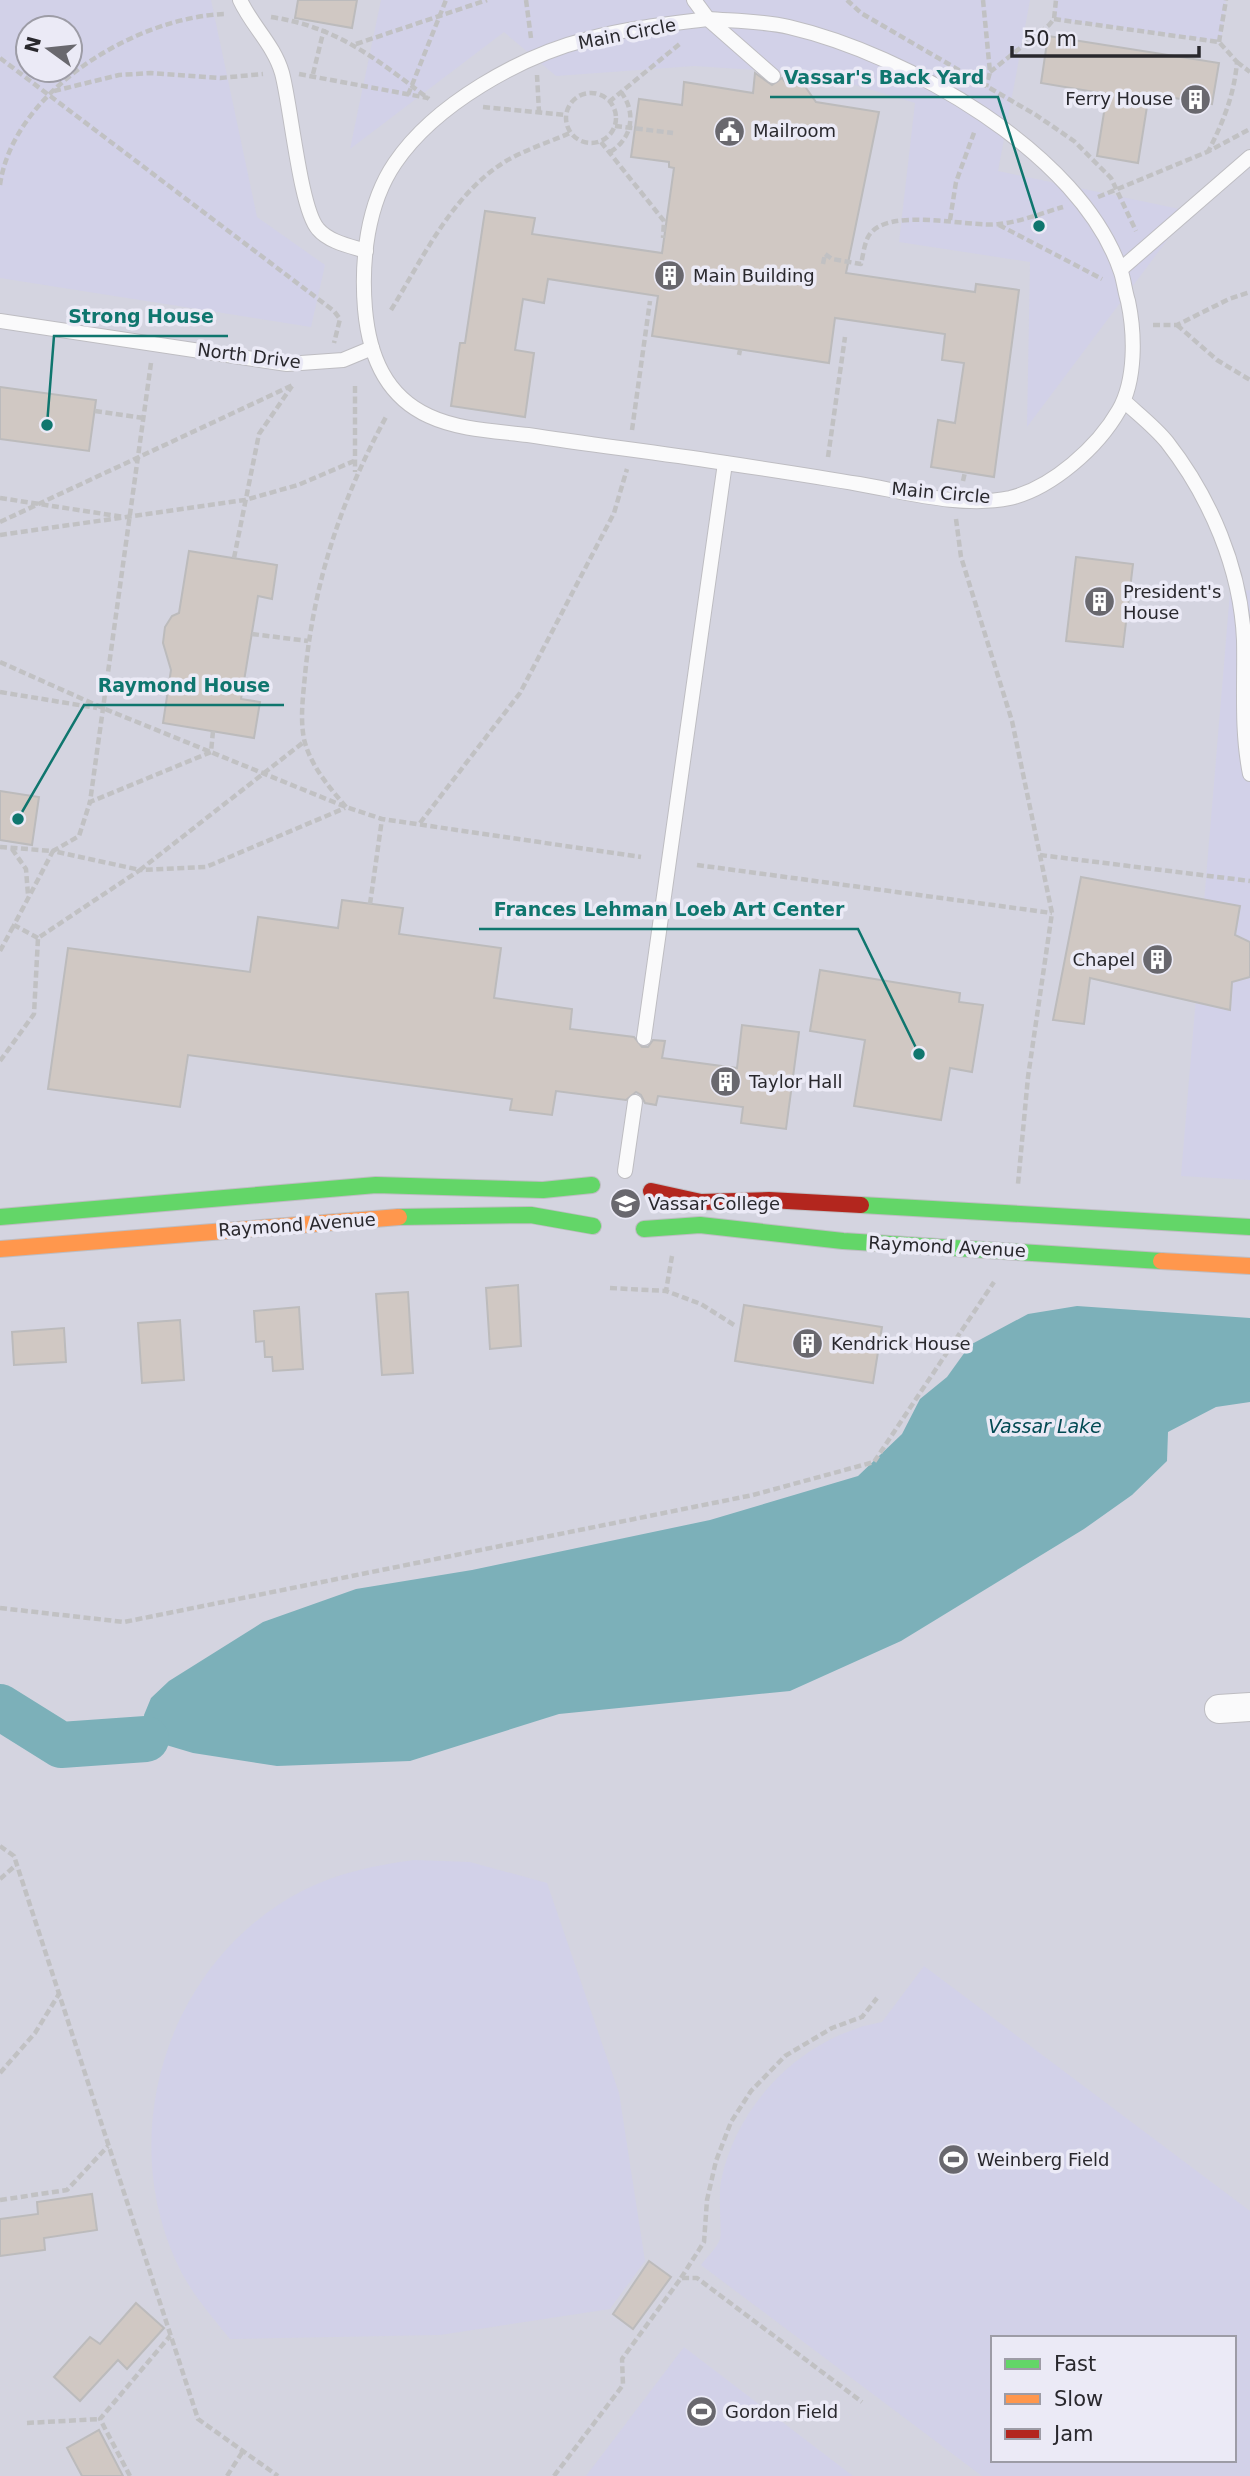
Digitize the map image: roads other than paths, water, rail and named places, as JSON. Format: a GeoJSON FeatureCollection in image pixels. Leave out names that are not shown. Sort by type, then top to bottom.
{"type":"FeatureCollection","features":[{"type":"Feature","properties":{"kind":"main road","name":"Raymond Avenue"},"geometry":{"type":"LineString","coordinates":[[0,1217],[376,1185],[543,1190],[592,1185],[607,1173],[625,1171],[645,1181],[651,1191],[701,1202],[769,1200],[938,1228],[1250,1266]]}},
{"type":"Feature","properties":{"kind":"main road","name":"Raymond Avenue"},"geometry":{"type":"LineString","coordinates":[[0,1249],[400,1217],[531,1215],[599,1231],[586,1205],[592,1185]]}},
{"type":"Feature","properties":{"kind":"main road"},"geometry":{"type":"LineString","coordinates":[[644,1229],[653,1211],[651,1191]]}},
{"type":"Feature","properties":{"kind":"main road","name":"Raymond Avenue"},"geometry":{"type":"LineString","coordinates":[[625,1238],[644,1229],[701,1225],[843,1241],[1051,1216],[1250,1227]]}},
{"type":"Feature","properties":{"kind":"street"},"geometry":{"type":"LineString","coordinates":[[1219,1710],[1250,1707]]}},
{"type":"Feature","properties":{"kind":"lane"},"geometry":{"type":"LineString","coordinates":[[240,0],[279,63],[307,205],[316,227],[325,236],[366,251]]}},
{"type":"Feature","properties":{"kind":"lane"},"geometry":{"type":"LineString","coordinates":[[694,0],[708,19],[773,76]]}},
{"type":"Feature","properties":{"kind":"lane","name":"Main Circle"},"geometry":{"type":"LineString","coordinates":[[708,19],[786,26],[903,67],[947,91],[1036,155],[1081,202],[1121,269],[1131,314],[1132,350],[1124,401],[1114,419],[1087,449],[1054,477],[1013,497],[987,500],[929,496],[725,463],[464,426],[438,420],[402,400],[387,383],[372,348],[365,314],[366,251],[382,187],[395,163],[431,124],[495,77],[583,40],[630,29],[708,19]]}},
{"type":"Feature","properties":{"kind":"lane"},"geometry":{"type":"LineString","coordinates":[[1121,269],[1250,157]]}},
{"type":"Feature","properties":{"kind":"lane","name":"North Drive"},"geometry":{"type":"LineString","coordinates":[[0,321],[287,364],[343,360],[372,348]]}},
{"type":"Feature","properties":{"kind":"lane"},"geometry":{"type":"LineString","coordinates":[[1124,401],[1166,440],[1203,495],[1232,570],[1244,636],[1242,716],[1250,774]]}},
{"type":"Feature","properties":{"kind":"lane"},"geometry":{"type":"LineString","coordinates":[[644,1038],[725,463]]}},
{"type":"Feature","properties":{"kind":"lane"},"geometry":{"type":"LineString","coordinates":[[625,1171],[635,1102]]}},
{"type":"Feature","properties":{"kind":"water","name":"Vassar Lake"},"geometry":{"type":"Polygon","coordinates":[[[1077,1306],[1250,1318],[1250,1402],[1216,1407],[1168,1432],[1167,1461],[1132,1495],[1084,1529],[901,1641],[790,1691],[559,1714],[410,1761],[277,1766],[193,1753],[146,1739],[144,1715],[151,1698],[169,1681],[263,1622],[356,1589],[472,1570],[710,1520],[858,1476],[902,1434],[920,1399],[947,1377],[970,1345],[1028,1314],[1077,1306]]]}},
{"type":"Feature","properties":{"kind":"waterway"},"geometry":{"type":"LineString","coordinates":[[0,1707],[61,1745],[146,1739]]}},
{"type":"Feature","properties":{"kind":"place","name":"Ferry House"},"geometry":{"type":"Point","coordinates":[1196,99]}},
{"type":"Feature","properties":{"kind":"place","name":"Mailroom"},"geometry":{"type":"Point","coordinates":[730,131]}},
{"type":"Feature","properties":{"kind":"place","name":"Vassar's Back Yard"},"geometry":{"type":"Point","coordinates":[1039,226]}},
{"type":"Feature","properties":{"kind":"place","name":"Main Building"},"geometry":{"type":"Point","coordinates":[670,276]}},
{"type":"Feature","properties":{"kind":"place","name":"Strong House"},"geometry":{"type":"Point","coordinates":[47,425]}},
{"type":"Feature","properties":{"kind":"place","name":"President's House"},"geometry":{"type":"Point","coordinates":[1100,602]}},
{"type":"Feature","properties":{"kind":"place","name":"Raymond House"},"geometry":{"type":"Point","coordinates":[18,819]}},
{"type":"Feature","properties":{"kind":"place","name":"Chapel"},"geometry":{"type":"Point","coordinates":[1158,960]}},
{"type":"Feature","properties":{"kind":"place","name":"Frances Lehman Loeb Art Center"},"geometry":{"type":"Point","coordinates":[919,1054]}},
{"type":"Feature","properties":{"kind":"place","name":"Taylor Hall"},"geometry":{"type":"Point","coordinates":[726,1082]}},
{"type":"Feature","properties":{"kind":"place","name":"Vassar College"},"geometry":{"type":"Point","coordinates":[625,1204]}},
{"type":"Feature","properties":{"kind":"place","name":"Kendrick House"},"geometry":{"type":"Point","coordinates":[808,1344]}},
{"type":"Feature","properties":{"kind":"place","name":"Weinberg Field"},"geometry":{"type":"Point","coordinates":[954,2160]}},
{"type":"Feature","properties":{"kind":"place","name":"Gordon Field"},"geometry":{"type":"Point","coordinates":[702,2412]}}]}
